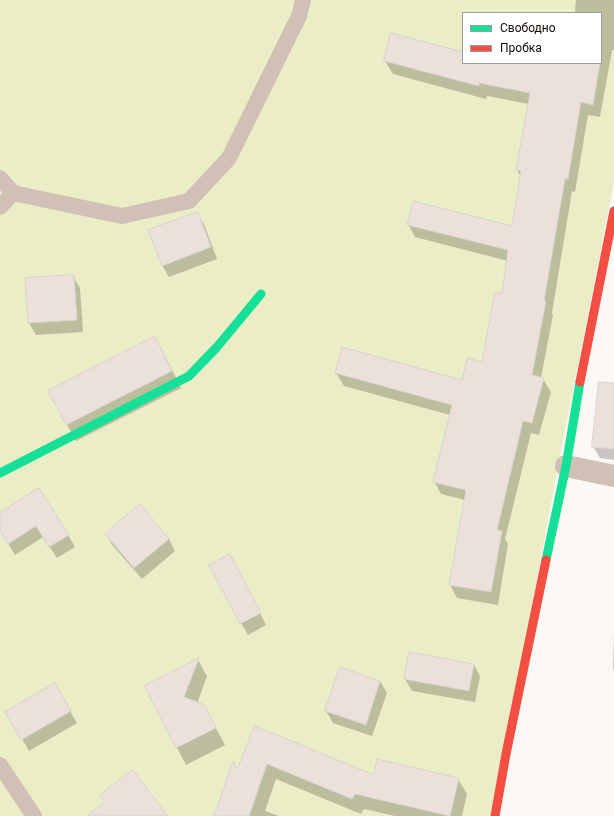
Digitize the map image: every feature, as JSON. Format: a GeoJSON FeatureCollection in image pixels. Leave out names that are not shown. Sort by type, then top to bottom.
{"type":"FeatureCollection","features":[{"type":"Feature","properties":{"kind":"street"},"geometry":{"type":"LineString","coordinates":[[495,816],[506,754],[566,466],[574,413],[614,211]]}},
{"type":"Feature","properties":{"kind":"street"},"geometry":{"type":"LineString","coordinates":[[0,473],[189,376],[217,347],[261,294]]}},
{"type":"Feature","properties":{"kind":"street"},"geometry":{"type":"LineString","coordinates":[[566,466],[614,476]]}},
{"type":"Feature","properties":{"kind":"lane"},"geometry":{"type":"LineString","coordinates":[[0,178],[12,193],[122,216],[189,201],[229,158],[299,16],[303,0]]}},
{"type":"Feature","properties":{"kind":"lane"},"geometry":{"type":"LineString","coordinates":[[0,207],[12,193]]}},
{"type":"Feature","properties":{"kind":"lane"},"geometry":{"type":"LineString","coordinates":[[0,765],[34,816]]}},
{"type":"Feature","properties":{"kind":"green space"},"geometry":{"type":"Polygon","coordinates":[[[0,0],[614,0],[614,182],[556,476],[493,816],[0,816],[0,0]]]}},
{"type":"Feature","properties":{"kind":"building"},"geometry":{"type":"Polygon","coordinates":[[[391,33],[462,52],[462,64],[600,64],[593,105],[581,102],[568,179],[565,179],[544,301],[546,301],[532,375],[544,378],[532,423],[523,421],[497,530],[502,531],[491,592],[449,585],[466,490],[433,482],[452,405],[335,373],[342,347],[462,380],[467,358],[482,362],[495,292],[502,293],[508,250],[407,225],[413,201],[512,226],[521,171],[516,170],[530,93],[479,83],[479,86],[384,61],[391,33]]]}},
{"type":"Feature","properties":{"kind":"building"},"geometry":{"type":"Polygon","coordinates":[[[198,212],[211,247],[162,266],[148,230],[198,212]]]}},
{"type":"Feature","properties":{"kind":"building"},"geometry":{"type":"Polygon","coordinates":[[[74,275],[77,320],[28,323],[25,278],[74,275]]]}},
{"type":"Feature","properties":{"kind":"building"},"geometry":{"type":"Polygon","coordinates":[[[155,336],[172,371],[66,425],[48,391],[155,336]]]}},
{"type":"Feature","properties":{"kind":"building"},"geometry":{"type":"Polygon","coordinates":[[[599,382],[614,383],[614,449],[592,447],[599,382]]]}},
{"type":"Feature","properties":{"kind":"building"},"geometry":{"type":"Polygon","coordinates":[[[39,488],[69,535],[49,547],[36,526],[8,544],[0,531],[0,513],[39,488]]]}},
{"type":"Feature","properties":{"kind":"building"},"geometry":{"type":"Polygon","coordinates":[[[140,504],[169,539],[134,568],[105,534],[140,504]]]}},
{"type":"Feature","properties":{"kind":"building"},"geometry":{"type":"Polygon","coordinates":[[[230,554],[261,613],[240,624],[209,565],[230,554]]]}},
{"type":"Feature","properties":{"kind":"building"},"geometry":{"type":"Polygon","coordinates":[[[409,652],[474,664],[469,691],[404,679],[409,652]]]}},
{"type":"Feature","properties":{"kind":"building"},"geometry":{"type":"Polygon","coordinates":[[[199,658],[184,697],[205,705],[216,728],[176,748],[144,686],[199,658]]]}},
{"type":"Feature","properties":{"kind":"building"},"geometry":{"type":"Polygon","coordinates":[[[340,667],[380,681],[366,725],[325,711],[340,667]]]}},
{"type":"Feature","properties":{"kind":"building"},"geometry":{"type":"Polygon","coordinates":[[[55,683],[71,711],[21,740],[5,712],[55,683]]]}},
{"type":"Feature","properties":{"kind":"building"},"geometry":{"type":"Polygon","coordinates":[[[255,726],[374,775],[377,759],[459,778],[450,816],[355,794],[352,799],[267,764],[249,816],[214,816],[233,761],[237,769],[255,726]]]}},
{"type":"Feature","properties":{"kind":"building"},"geometry":{"type":"Polygon","coordinates":[[[133,770],[168,816],[87,816],[105,802],[100,795],[133,770]]]}},
{"type":"Feature","properties":{"kind":"traffic: fast"},"geometry":{"type":"LineString","coordinates":[[0,473],[189,376],[217,347],[261,294]]}},
{"type":"Feature","properties":{"kind":"traffic: fast"},"geometry":{"type":"LineString","coordinates":[[546,560],[566,466],[580,382]]}},
{"type":"Feature","properties":{"kind":"traffic: jam"},"geometry":{"type":"LineString","coordinates":[[580,382],[614,211]]}},
{"type":"Feature","properties":{"kind":"traffic: jam"},"geometry":{"type":"LineString","coordinates":[[495,816],[506,754],[546,560]]}}]}
